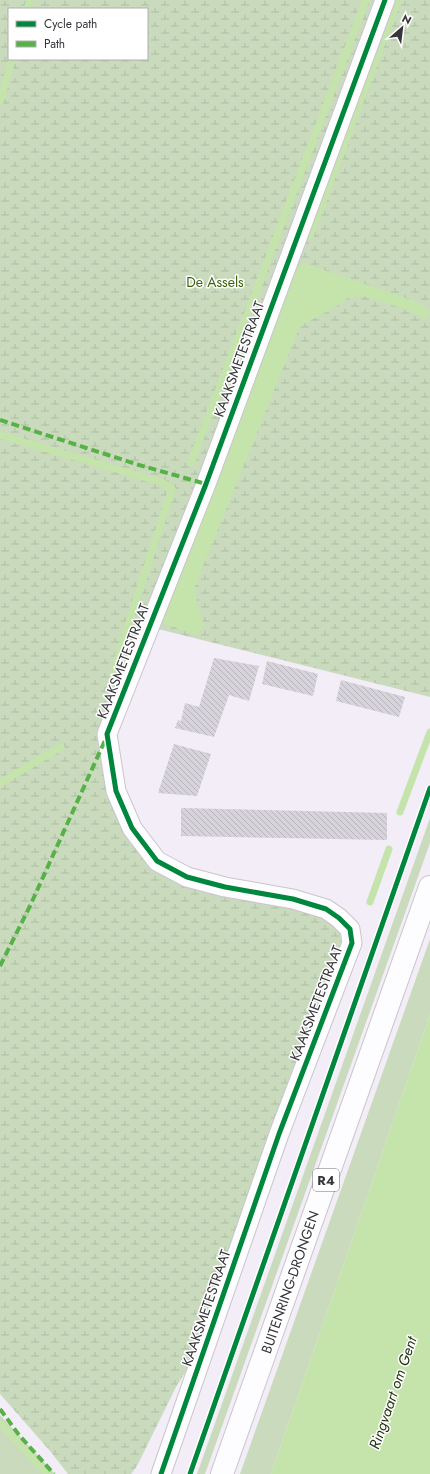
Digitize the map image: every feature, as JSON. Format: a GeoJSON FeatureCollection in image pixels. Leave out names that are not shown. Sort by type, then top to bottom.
{"type":"FeatureCollection","features":[{"type":"Feature","properties":{"kind":"highway","name":"BUITENRING-DRONGEN"},"geometry":{"type":"LineString","coordinates":[[222,1474],[430,887]]}},
{"type":"Feature","properties":{"kind":"street","name":"KAAKSMETESTRAAT"},"geometry":{"type":"LineString","coordinates":[[161,1474],[279,1134],[352,943],[350,929],[339,918],[326,909],[292,899],[225,887],[187,877],[157,861],[132,828],[116,791],[107,734],[206,484],[385,0]]}},
{"type":"Feature","properties":{"kind":"green space","name":"De Assels"},"geometry":{"type":"Polygon","coordinates":[[[0,0],[430,0],[430,697],[150,627],[107,734],[116,791],[157,861],[293,899],[350,929],[196,1355],[176,1387],[137,1466],[131,1474],[68,1474],[0,1394],[0,0]]]}},
{"type":"Feature","properties":{"kind":"green space"},"geometry":{"type":"Polygon","coordinates":[[[430,818],[430,843],[205,1474],[197,1474],[430,818]]]}},
{"type":"Feature","properties":{"kind":"green space"},"geometry":{"type":"Polygon","coordinates":[[[430,939],[430,1015],[271,1474],[240,1474],[430,939]]]}},
{"type":"Feature","properties":{"kind":"green space"},"geometry":{"type":"Polygon","coordinates":[[[0,1415],[55,1474],[0,1474],[0,1415]]]}},
{"type":"Feature","properties":{"kind":"water"},"geometry":{"type":"Polygon","coordinates":[[[303,263],[420,303],[430,312],[428,320],[407,310],[364,296],[348,298],[334,308],[300,326],[195,586],[197,605],[204,626],[196,635],[163,623],[164,607],[295,268],[303,263]]]}},
{"type":"Feature","properties":{"kind":"water","name":"Ringvaart om Gent"},"geometry":{"type":"Polygon","coordinates":[[[430,1015],[430,1474],[271,1474],[430,1015]]]}},
{"type":"Feature","properties":{"kind":"building"},"geometry":{"type":"Polygon","coordinates":[[[214,658],[259,666],[249,701],[229,695],[214,737],[175,728],[178,720],[181,721],[185,703],[199,707],[214,658]]]}},
{"type":"Feature","properties":{"kind":"building"},"geometry":{"type":"Polygon","coordinates":[[[267,661],[318,674],[313,696],[262,684],[267,661]]]}},
{"type":"Feature","properties":{"kind":"building"},"geometry":{"type":"Polygon","coordinates":[[[341,680],[405,697],[399,717],[336,701],[341,680]]]}},
{"type":"Feature","properties":{"kind":"building"},"geometry":{"type":"Polygon","coordinates":[[[174,744],[211,754],[197,796],[158,793],[174,744]]]}},
{"type":"Feature","properties":{"kind":"building"},"geometry":{"type":"Polygon","coordinates":[[[181,808],[387,813],[387,840],[181,836],[181,808]]]}},
{"type":"Feature","properties":{"kind":"waterway"},"geometry":{"type":"LineString","coordinates":[[27,8],[30,0]]}},
{"type":"Feature","properties":{"kind":"waterway"},"geometry":{"type":"LineString","coordinates":[[191,463],[366,0]]}},
{"type":"Feature","properties":{"kind":"waterway"},"geometry":{"type":"LineString","coordinates":[[310,236],[398,0]]}},
{"type":"Feature","properties":{"kind":"waterway"},"geometry":{"type":"LineString","coordinates":[[0,102],[12,60]]}},
{"type":"Feature","properties":{"kind":"waterway"},"geometry":{"type":"LineString","coordinates":[[0,435],[164,483],[172,489],[113,672]]}},
{"type":"Feature","properties":{"kind":"waterway"},"geometry":{"type":"LineString","coordinates":[[400,812],[430,732]]}},
{"type":"Feature","properties":{"kind":"waterway"},"geometry":{"type":"LineString","coordinates":[[0,783],[61,747]]}},
{"type":"Feature","properties":{"kind":"waterway"},"geometry":{"type":"LineString","coordinates":[[370,902],[389,849]]}},
{"type":"Feature","properties":{"kind":"waterway"},"geometry":{"type":"LineString","coordinates":[[0,1423],[47,1474]]}},
{"type":"Feature","properties":{"kind":"marked path"},"geometry":{"type":"LineString","coordinates":[[0,420],[139,465],[206,484]]}},
{"type":"Feature","properties":{"kind":"marked path"},"geometry":{"type":"LineString","coordinates":[[0,966],[30,906],[107,736]]}},
{"type":"Feature","properties":{"kind":"marked path"},"geometry":{"type":"LineString","coordinates":[[0,1409],[19,1435],[54,1474]]}},
{"type":"Feature","properties":{"kind":"cycle path"},"geometry":{"type":"LineString","coordinates":[[161,1474],[279,1134],[352,943],[350,929],[339,918],[326,909],[293,899],[225,887],[187,877],[157,861],[132,828],[116,791],[107,734],[206,484],[385,0]]}},
{"type":"Feature","properties":{"kind":"cycle path"},"geometry":{"type":"LineString","coordinates":[[190,1474],[430,788]]}}]}
